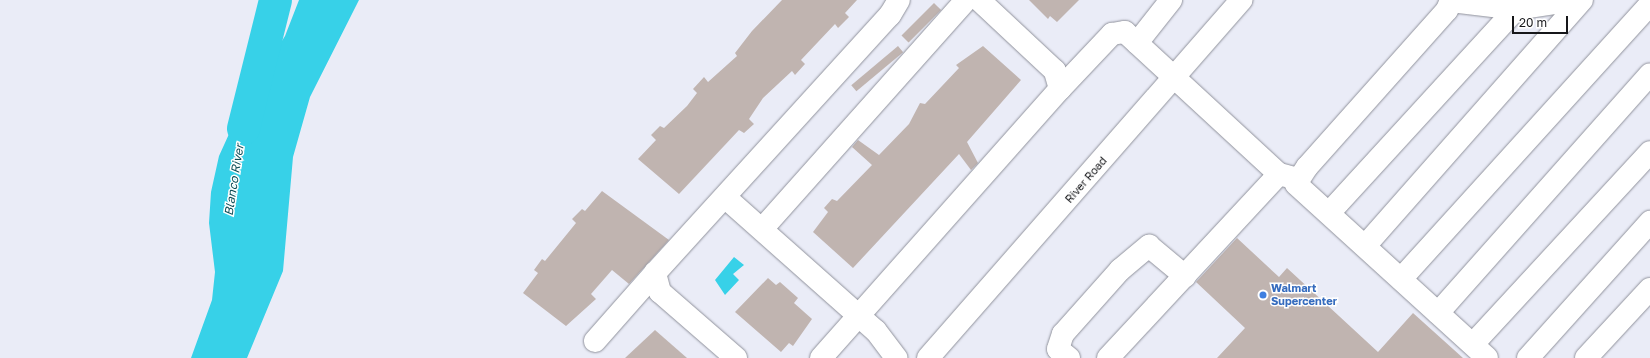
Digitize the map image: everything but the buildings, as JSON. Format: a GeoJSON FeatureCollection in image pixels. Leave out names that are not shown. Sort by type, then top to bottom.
{"type":"FeatureCollection","features":[{"type":"Feature","properties":{"kind":"street"},"geometry":{"type":"LineString","coordinates":[[595,341],[693,228],[726,198],[899,0]]}},
{"type":"Feature","properties":{"kind":"street"},"geometry":{"type":"LineString","coordinates":[[763,228],[966,0]]}},
{"type":"Feature","properties":{"kind":"street"},"geometry":{"type":"LineString","coordinates":[[979,0],[1055,71],[1060,89]]}},
{"type":"Feature","properties":{"kind":"street"},"geometry":{"type":"LineString","coordinates":[[1137,43],[1171,0]]}},
{"type":"Feature","properties":{"kind":"street","name":"River Road"},"geometry":{"type":"LineString","coordinates":[[928,358],[1176,78],[1241,0]]}},
{"type":"Feature","properties":{"kind":"street"},"geometry":{"type":"LineString","coordinates":[[1108,358],[1185,276],[1289,176],[1448,10],[1451,0],[1516,9],[1574,0]]}},
{"type":"Feature","properties":{"kind":"street"},"geometry":{"type":"LineString","coordinates":[[1365,246],[1582,0]]}},
{"type":"Feature","properties":{"kind":"street"},"geometry":{"type":"LineString","coordinates":[[1401,279],[1650,4]]}},
{"type":"Feature","properties":{"kind":"street"},"geometry":{"type":"LineString","coordinates":[[1329,213],[1516,9]]}},
{"type":"Feature","properties":{"kind":"street"},"geometry":{"type":"LineString","coordinates":[[821,358],[858,314],[1060,89],[1112,34],[1125,32],[1289,176],[1480,351],[1650,152]]}},
{"type":"Feature","properties":{"kind":"street"},"geometry":{"type":"LineString","coordinates":[[1438,313],[1650,74]]}},
{"type":"Feature","properties":{"kind":"street"},"geometry":{"type":"LineString","coordinates":[[726,198],[763,228],[858,314],[896,358]]}},
{"type":"Feature","properties":{"kind":"street"},"geometry":{"type":"LineString","coordinates":[[1528,358],[1650,222]]}},
{"type":"Feature","properties":{"kind":"street"},"geometry":{"type":"LineString","coordinates":[[1069,358],[1058,349],[1063,334],[1120,270],[1149,246],[1185,276]]}},
{"type":"Feature","properties":{"kind":"street"},"geometry":{"type":"LineString","coordinates":[[655,273],[660,292],[736,358]]}},
{"type":"Feature","properties":{"kind":"street"},"geometry":{"type":"LineString","coordinates":[[1586,358],[1650,289]]}},
{"type":"Feature","properties":{"kind":"water"},"geometry":{"type":"Polygon","coordinates":[[[299,0],[359,0],[310,97],[293,157],[283,271],[247,358],[191,358],[212,300],[215,272],[209,223],[211,192],[219,156],[244,101],[285,36],[299,0]]]}},
{"type":"Feature","properties":{"kind":"water"},"geometry":{"type":"Polygon","coordinates":[[[734,257],[744,265],[733,274],[739,280],[725,295],[715,280],[734,257]]]}},
{"type":"Feature","properties":{"kind":"waterway","name":"Blanco River"},"geometry":{"type":"LineString","coordinates":[[243,128],[275,0]]}},
{"type":"Feature","properties":{"kind":"place","name":"Walmart Supercenter"},"geometry":{"type":"Point","coordinates":[1263,295]}}]}
